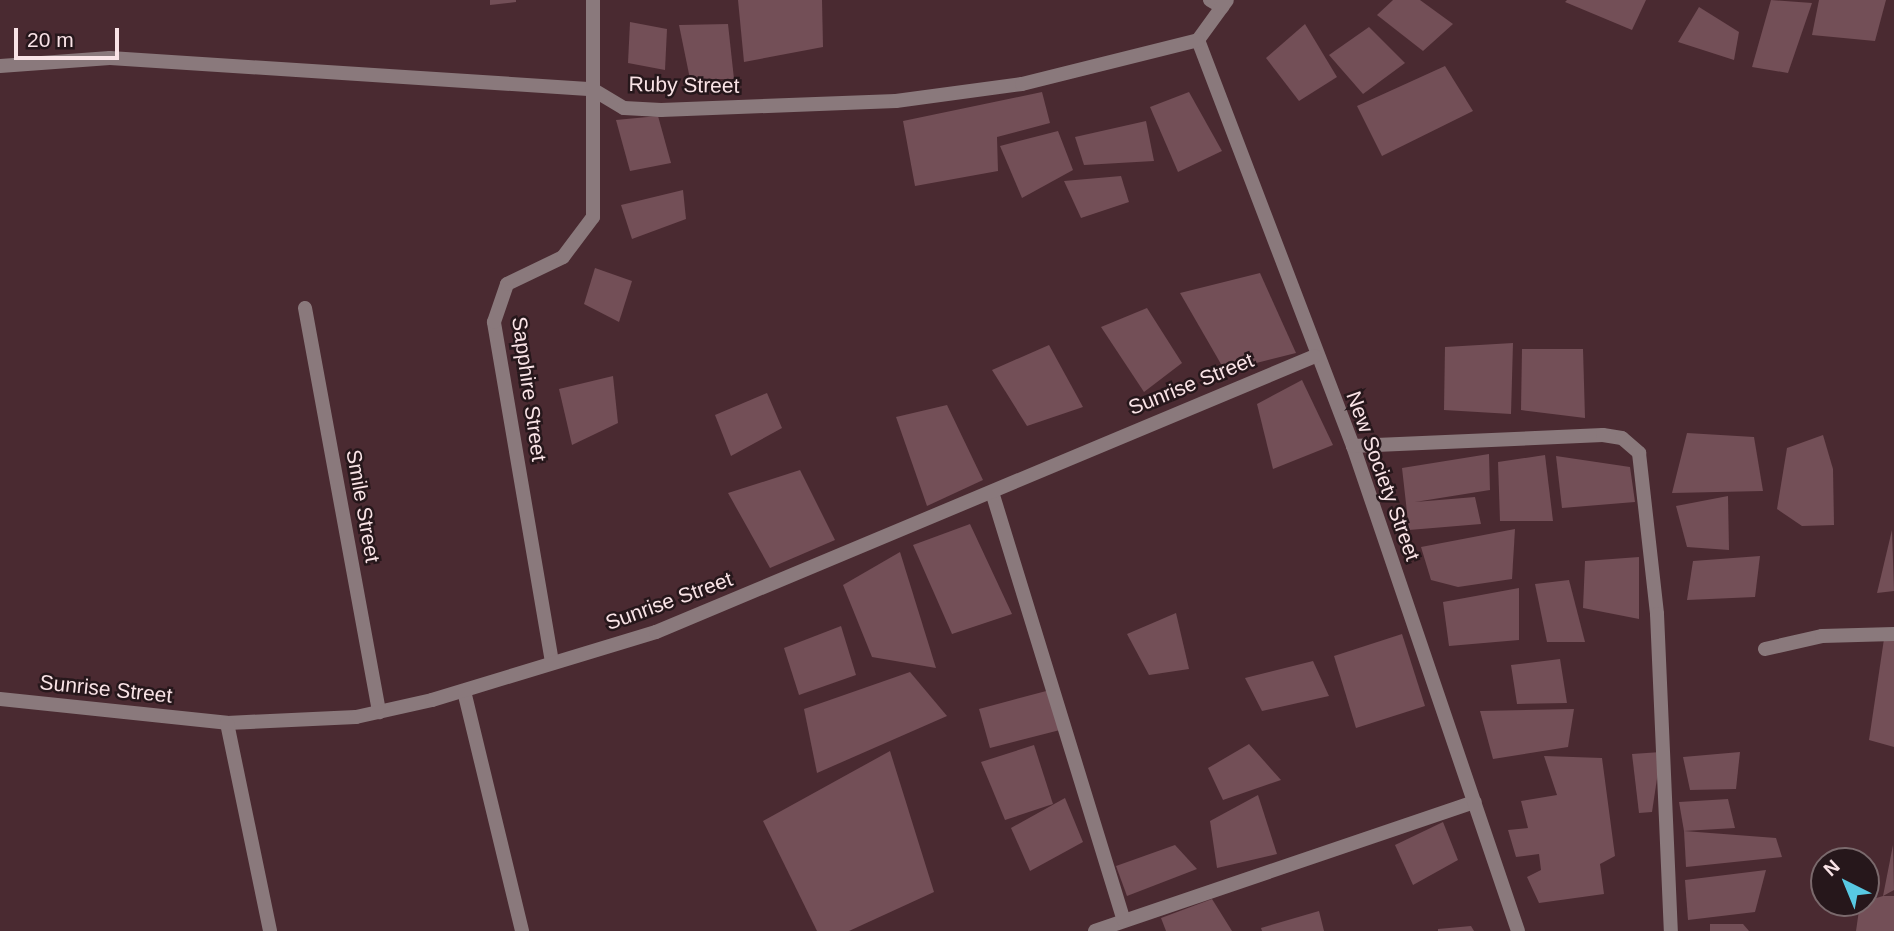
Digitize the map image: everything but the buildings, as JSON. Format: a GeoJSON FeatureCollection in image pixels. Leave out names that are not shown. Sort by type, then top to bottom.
{"type":"FeatureCollection","features":[{"type":"Feature","properties":{"kind":"street","name":"Sapphire Street"},"geometry":{"type":"LineString","coordinates":[[552,662],[494,322],[507,284],[564,257],[593,217],[593,0]]}},
{"type":"Feature","properties":{"kind":"street"},"geometry":{"type":"LineString","coordinates":[[1198,40],[1219,2]]}},
{"type":"Feature","properties":{"kind":"street","name":"Ruby Street"},"geometry":{"type":"LineString","coordinates":[[0,66],[110,58],[592,89],[636,109],[897,101],[1022,84],[1198,40]]}},
{"type":"Feature","properties":{"kind":"street","name":"New Society Street"},"geometry":{"type":"LineString","coordinates":[[1198,40],[1315,356],[1353,446],[1518,931]]}},
{"type":"Feature","properties":{"kind":"street","name":"Smile Street"},"geometry":{"type":"LineString","coordinates":[[305,308],[379,712]]}},
{"type":"Feature","properties":{"kind":"street","name":"Sunrise Street"},"geometry":{"type":"LineString","coordinates":[[0,699],[228,723],[379,712],[464,691],[656,632],[1315,356]]}},
{"type":"Feature","properties":{"kind":"street"},"geometry":{"type":"LineString","coordinates":[[1353,446],[1603,435],[1622,438],[1639,453],[1657,614],[1671,931]]}},
{"type":"Feature","properties":{"kind":"street"},"geometry":{"type":"LineString","coordinates":[[992,492],[1124,920]]}},
{"type":"Feature","properties":{"kind":"street"},"geometry":{"type":"LineString","coordinates":[[1765,649],[1822,636],[1894,634]]}},
{"type":"Feature","properties":{"kind":"street"},"geometry":{"type":"LineString","coordinates":[[464,691],[522,931]]}},
{"type":"Feature","properties":{"kind":"street"},"geometry":{"type":"LineString","coordinates":[[228,723],[270,931]]}},
{"type":"Feature","properties":{"kind":"street"},"geometry":{"type":"LineString","coordinates":[[1096,931],[1475,802]]}}]}
